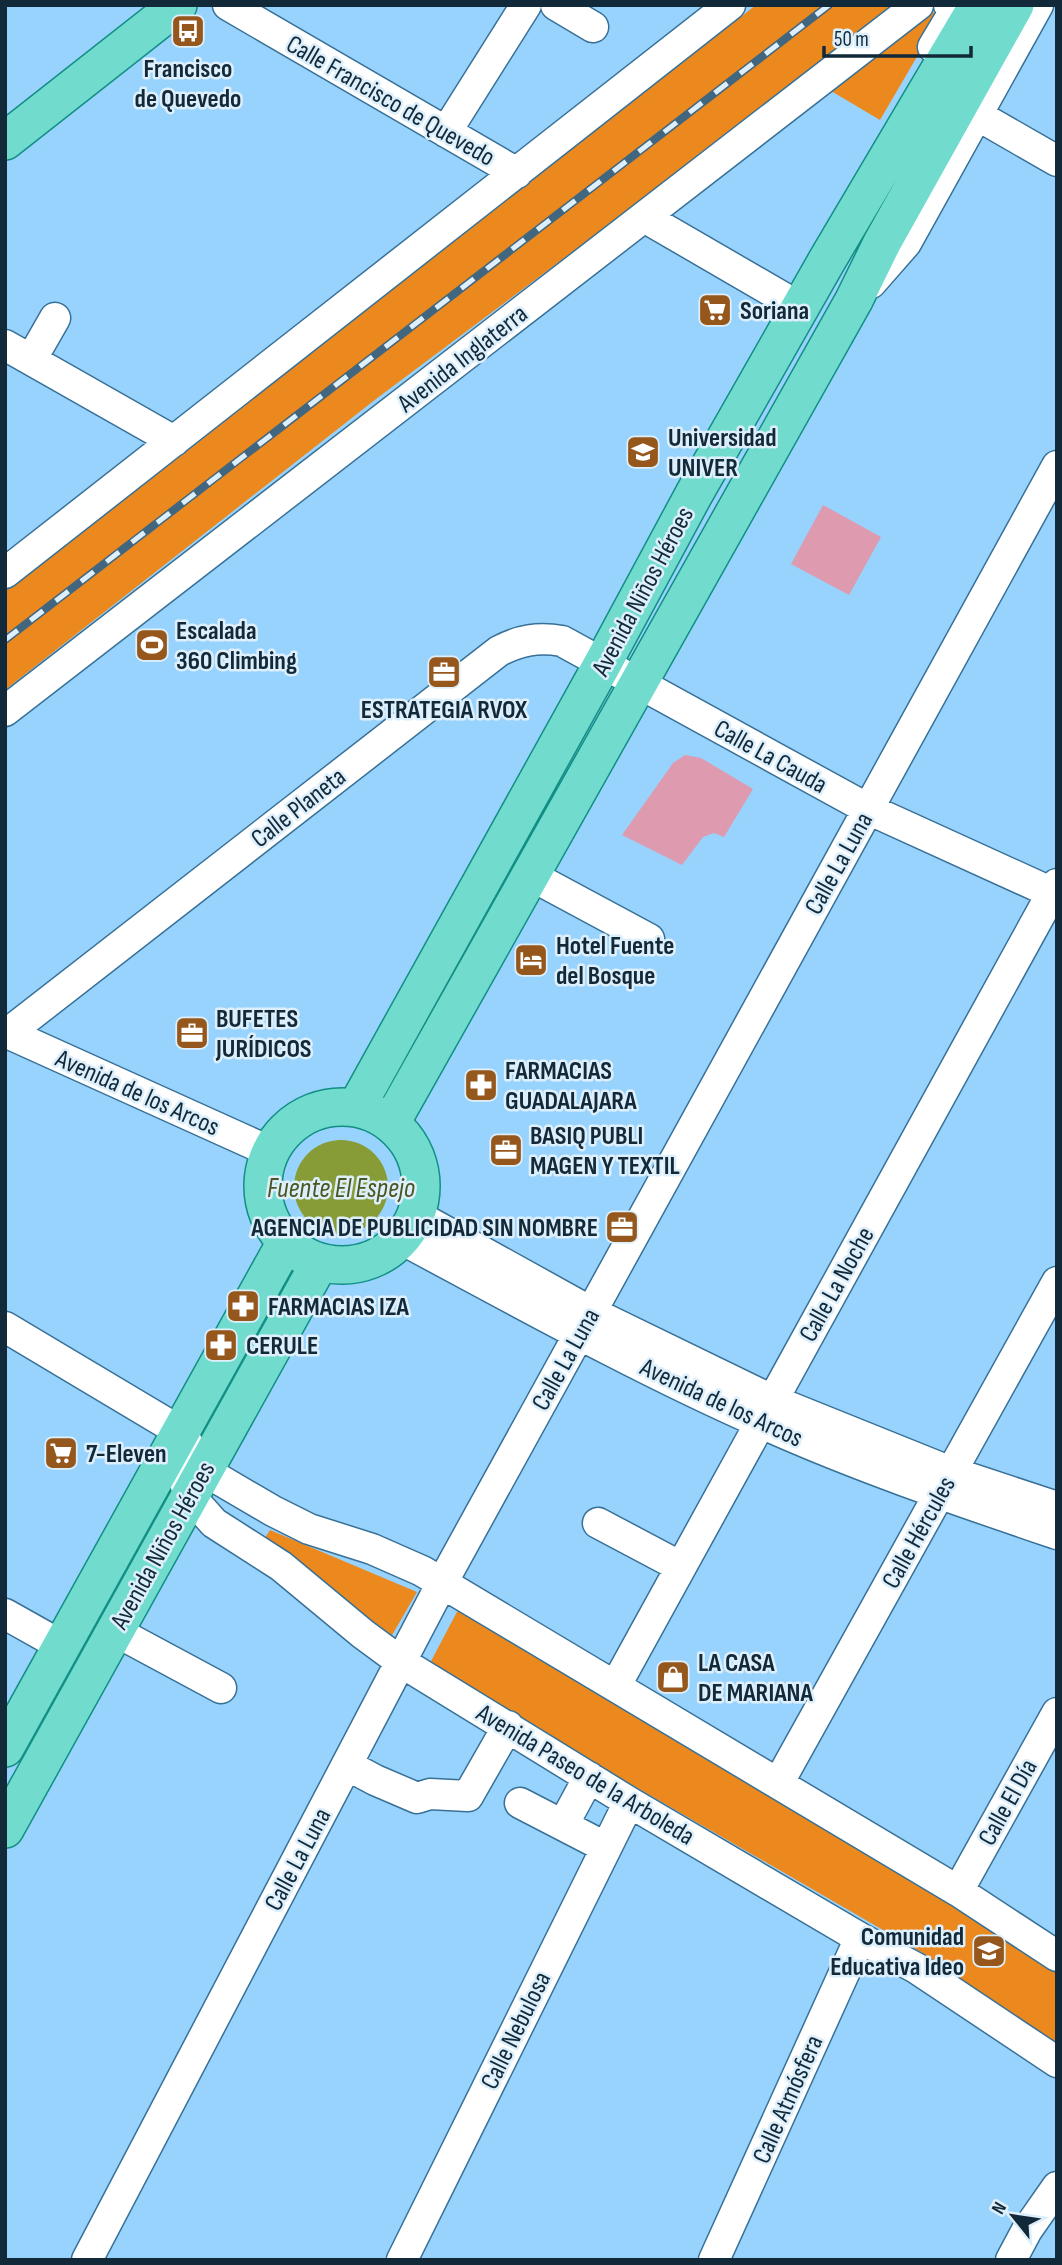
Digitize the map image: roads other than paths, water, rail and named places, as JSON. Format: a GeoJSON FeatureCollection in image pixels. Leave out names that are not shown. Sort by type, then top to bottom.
{"type":"FeatureCollection","features":[{"type":"Feature","properties":{"kind":"main road"},"geometry":{"type":"LineString","coordinates":[[5,141],[178,5]]}},
{"type":"Feature","properties":{"kind":"main road","name":"Avenida Niños Héroes"},"geometry":{"type":"LineString","coordinates":[[356,1108],[694,494],[826,262],[978,5]]}},
{"type":"Feature","properties":{"kind":"main road","name":"Avenida Niños Héroes"},"geometry":{"type":"LineString","coordinates":[[391,1123],[854,300],[882,243],[1015,5]]}},
{"type":"Feature","properties":{"kind":"main road"},"geometry":{"type":"LineString","coordinates":[[336,1107],[356,1108],[379,1115],[391,1123],[412,1147],[420,1170],[421,1192],[409,1227],[380,1256],[355,1264],[320,1262],[305,1256],[286,1242],[268,1215],[264,1194],[264,1172],[271,1152],[282,1135],[298,1121],[316,1111],[336,1107]]}},
{"type":"Feature","properties":{"kind":"main road","name":"Avenida Niños Héroes"},"geometry":{"type":"LineString","coordinates":[[5,1748],[286,1242]]}},
{"type":"Feature","properties":{"kind":"main road","name":"Avenida Niños Héroes"},"geometry":{"type":"LineString","coordinates":[[5,1829],[320,1262]]}},
{"type":"Feature","properties":{"kind":"street","name":"Calle Francisco de Quevedo"},"geometry":{"type":"LineString","coordinates":[[228,5],[517,173]]}},
{"type":"Feature","properties":{"kind":"street"},"geometry":{"type":"LineString","coordinates":[[446,132],[526,5]]}},
{"type":"Feature","properties":{"kind":"street"},"geometry":{"type":"LineString","coordinates":[[556,5],[593,27]]}},
{"type":"Feature","properties":{"kind":"street"},"geometry":{"type":"LineString","coordinates":[[5,573],[730,5]]}},
{"type":"Feature","properties":{"kind":"street","name":"Avenida Inglaterra"},"geometry":{"type":"LineString","coordinates":[[5,711],[918,5]]}},
{"type":"Feature","properties":{"kind":"street"},"geometry":{"type":"LineString","coordinates":[[826,262],[849,196],[954,12],[949,5]]}},
{"type":"Feature","properties":{"kind":"street","name":"Avenida Niños Héroes"},"geometry":{"type":"LineString","coordinates":[[854,300],[906,243],[1038,5]]}},
{"type":"Feature","properties":{"kind":"street"},"geometry":{"type":"LineString","coordinates":[[977,115],[1057,161]]}},
{"type":"Feature","properties":{"kind":"street"},"geometry":{"type":"LineString","coordinates":[[643,217],[801,307]]}},
{"type":"Feature","properties":{"kind":"street"},"geometry":{"type":"LineString","coordinates":[[31,360],[55,318]]}},
{"type":"Feature","properties":{"kind":"street"},"geometry":{"type":"LineString","coordinates":[[5,345],[174,441]]}},
{"type":"Feature","properties":{"kind":"street","name":"Calle La Luna"},"geometry":{"type":"LineString","coordinates":[[87,2260],[442,1583],[1057,466]]}},
{"type":"Feature","properties":{"kind":"street","name":"Calle Planeta"},"geometry":{"type":"LineString","coordinates":[[7,1032],[499,651],[528,639],[544,638],[562,641],[603,663]]}},
{"type":"Feature","properties":{"kind":"street","name":"Calle La Cauda"},"geometry":{"type":"LineString","coordinates":[[603,663],[868,809],[1055,890]]}},
{"type":"Feature","properties":{"kind":"street"},"geometry":{"type":"LineString","coordinates":[[530,875],[649,939]]}},
{"type":"Feature","properties":{"kind":"street","name":"Calle La Noche"},"geometry":{"type":"LineString","coordinates":[[616,1685],[1055,890]]}},
{"type":"Feature","properties":{"kind":"street","name":"Avenida de los Arcos"},"geometry":{"type":"LineString","coordinates":[[7,1032],[271,1152]]}},
{"type":"Feature","properties":{"kind":"street","name":"Avenida de los Arcos"},"geometry":{"type":"LineString","coordinates":[[409,1227],[585,1323],[766,1411],[945,1483],[1057,1534]]}},
{"type":"Feature","properties":{"kind":"street","name":"Calle Hércules"},"geometry":{"type":"LineString","coordinates":[[779,1782],[1057,1282]]}},
{"type":"Feature","properties":{"kind":"street","name":"Avenida Paseo de la Arboleda"},"geometry":{"type":"LineString","coordinates":[[5,1327],[181,1432],[196,1482],[214,1523],[281,1566],[401,1662],[629,1801],[860,1938],[916,1968],[1057,2062]]}},
{"type":"Feature","properties":{"kind":"street","name":"Avenida Paseo de la Arboleda"},"geometry":{"type":"LineString","coordinates":[[196,1482],[339,1540],[380,1552],[422,1571],[779,1782],[958,1891],[1057,1956]]}},
{"type":"Feature","properties":{"kind":"street","name":"Avenida de los Arcos"},"geometry":{"type":"LineString","coordinates":[[945,1483],[1057,1507]]}},
{"type":"Feature","properties":{"kind":"street"},"geometry":{"type":"LineString","coordinates":[[598,1522],[681,1566]]}},
{"type":"Feature","properties":{"kind":"street"},"geometry":{"type":"LineString","coordinates":[[5,1614],[62,1646]]}},
{"type":"Feature","properties":{"kind":"street"},"geometry":{"type":"LineString","coordinates":[[115,1630],[221,1688]]}},
{"type":"Feature","properties":{"kind":"street","name":"Calle El Día"},"geometry":{"type":"LineString","coordinates":[[958,1891],[1057,1713]]}},
{"type":"Feature","properties":{"kind":"street"},"geometry":{"type":"LineString","coordinates":[[347,1766],[418,1798],[430,1794],[468,1796],[508,1726]]}},
{"type":"Feature","properties":{"kind":"street"},"geometry":{"type":"LineString","coordinates":[[563,1825],[589,1777]]}},
{"type":"Feature","properties":{"kind":"street","name":"Calle Nebulosa"},"geometry":{"type":"LineString","coordinates":[[402,2260],[629,1801]]}},
{"type":"Feature","properties":{"kind":"street"},"geometry":{"type":"LineString","coordinates":[[520,1803],[605,1847]]}},
{"type":"Feature","properties":{"kind":"street","name":"Calle Atmósfera"},"geometry":{"type":"LineString","coordinates":[[714,2260],[860,1938]]}},
{"type":"Feature","properties":{"kind":"street"},"geometry":{"type":"LineString","coordinates":[[1011,2260],[1027,2230],[1057,2187]]}},
{"type":"Feature","properties":{"kind":"water","name":"Fuente El Espejo"},"geometry":{"type":"Polygon","coordinates":[[[341,1140],[359,1144],[374,1154],[384,1169],[388,1187],[384,1205],[374,1220],[359,1230],[341,1234],[323,1230],[308,1220],[298,1205],[294,1187],[298,1169],[308,1154],[323,1144],[341,1140]]]}},
{"type":"Feature","properties":{"kind":"railway"},"geometry":{"type":"LineString","coordinates":[[5,640],[829,5]]}},
{"type":"Feature","properties":{"kind":"place","name":"Francisco de Quevedo"},"geometry":{"type":"Point","coordinates":[188,31]}},
{"type":"Feature","properties":{"kind":"place","name":"Soriana"},"geometry":{"type":"Point","coordinates":[715,310]}},
{"type":"Feature","properties":{"kind":"place","name":"Universidad UNIVER"},"geometry":{"type":"Point","coordinates":[643,452]}},
{"type":"Feature","properties":{"kind":"place","name":"Escalada 360 Climbing"},"geometry":{"type":"Point","coordinates":[152,645]}},
{"type":"Feature","properties":{"kind":"place","name":"ESTRATEGIA RVOX"},"geometry":{"type":"Point","coordinates":[444,672]}},
{"type":"Feature","properties":{"kind":"place","name":"Hotel Fuente del Bosque"},"geometry":{"type":"Point","coordinates":[531,960]}},
{"type":"Feature","properties":{"kind":"place","name":"BUFETES JURÍDICOS"},"geometry":{"type":"Point","coordinates":[192,1033]}},
{"type":"Feature","properties":{"kind":"place","name":"FARMACIAS GUADALAJARA"},"geometry":{"type":"Point","coordinates":[481,1085]}},
{"type":"Feature","properties":{"kind":"place","name":"BASIQ PUBLI MAGEN Y TEXTIL"},"geometry":{"type":"Point","coordinates":[506,1150]}},
{"type":"Feature","properties":{"kind":"place","name":"AGENCIA DE PUBLICIDAD SIN NOMBRE"},"geometry":{"type":"Point","coordinates":[622,1227]}},
{"type":"Feature","properties":{"kind":"place","name":"FARMACIAS IZA"},"geometry":{"type":"Point","coordinates":[243,1306]}},
{"type":"Feature","properties":{"kind":"place","name":"CERULE"},"geometry":{"type":"Point","coordinates":[221,1345]}},
{"type":"Feature","properties":{"kind":"place","name":"7-Eleven"},"geometry":{"type":"Point","coordinates":[61,1453]}},
{"type":"Feature","properties":{"kind":"place","name":"LA CASA DE MARIANA"},"geometry":{"type":"Point","coordinates":[673,1677]}},
{"type":"Feature","properties":{"kind":"place","name":"Comunidad Educativa Ideo"},"geometry":{"type":"Point","coordinates":[989,1951]}}]}
